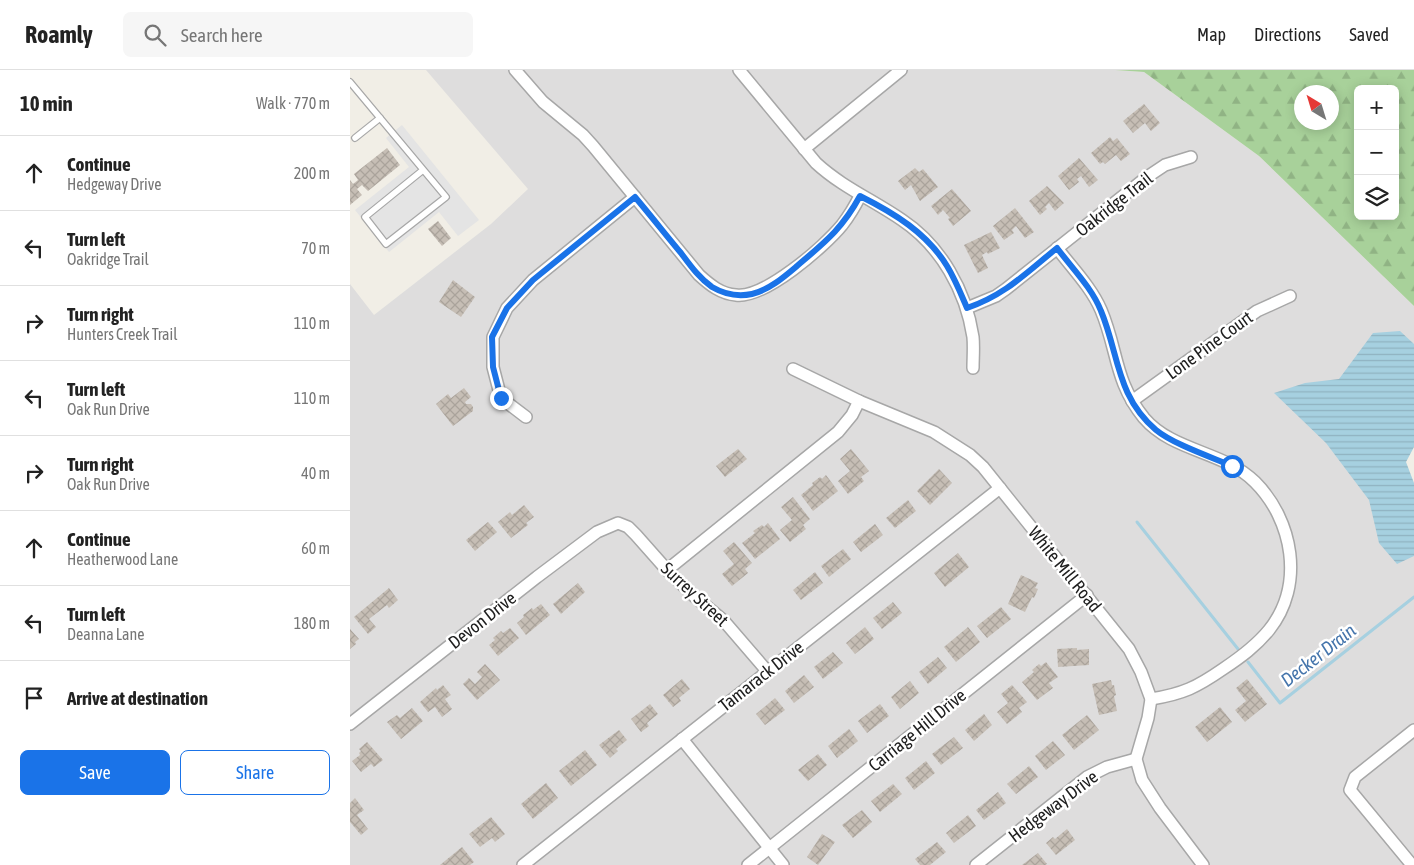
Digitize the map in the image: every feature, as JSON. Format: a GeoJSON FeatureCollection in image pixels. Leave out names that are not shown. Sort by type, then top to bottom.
{"type":"FeatureCollection","features":[{"type":"Feature","properties":{"kind":"street"},"geometry":{"type":"LineString","coordinates":[[515,70],[551,110],[583,135],[708,284],[724,292],[736,295],[755,293],[779,280],[832,236],[851,213],[860,196]]}},
{"type":"Feature","properties":{"kind":"street"},"geometry":{"type":"LineString","coordinates":[[740,70],[825,172],[860,196],[902,220],[927,240],[946,264],[967,308],[973,339],[973,368]]}},
{"type":"Feature","properties":{"kind":"street"},"geometry":{"type":"LineString","coordinates":[[804,149],[901,70]]}},
{"type":"Feature","properties":{"kind":"street","name":"Oakridge Trail"},"geometry":{"type":"LineString","coordinates":[[967,308],[996,296],[1006,289],[1147,177],[1165,165],[1191,157]]}},
{"type":"Feature","properties":{"kind":"street"},"geometry":{"type":"LineString","coordinates":[[526,417],[501,398],[493,367],[492,337],[507,308],[533,280],[635,197]]}},
{"type":"Feature","properties":{"kind":"street"},"geometry":{"type":"LineString","coordinates":[[1057,248],[1088,288],[1101,310],[1119,374],[1132,401],[1145,418],[1161,434],[1232,466],[1253,480],[1264,491],[1281,518],[1289,547],[1290,580],[1287,594],[1278,616],[1258,642],[1249,651],[1193,688],[1170,696],[1151,699]]}},
{"type":"Feature","properties":{"kind":"street","name":"Lone Pine Court"},"geometry":{"type":"LineString","coordinates":[[1132,401],[1257,311],[1290,296]]}},
{"type":"Feature","properties":{"kind":"street","name":"White Mill Road"},"geometry":{"type":"LineString","coordinates":[[793,370],[859,402],[922,426],[947,439],[983,467],[1130,649],[1142,672],[1151,699],[1148,718],[1136,759]]}},
{"type":"Feature","properties":{"kind":"street"},"geometry":{"type":"LineString","coordinates":[[667,570],[838,432],[852,416],[859,402]]}},
{"type":"Feature","properties":{"kind":"street","name":"Tamarack Drive"},"geometry":{"type":"LineString","coordinates":[[523,865],[1000,488]]}},
{"type":"Feature","properties":{"kind":"street","name":"Surrey Street"},"geometry":{"type":"LineString","coordinates":[[618,523],[628,527],[667,570],[724,621],[767,671]]}},
{"type":"Feature","properties":{"kind":"street","name":"Devon Drive"},"geometry":{"type":"LineString","coordinates":[[350,724],[537,577],[598,532],[618,523]]}},
{"type":"Feature","properties":{"kind":"street","name":"Carriage Hill Drive"},"geometry":{"type":"LineString","coordinates":[[748,865],[1087,595]]}},
{"type":"Feature","properties":{"kind":"street"},"geometry":{"type":"LineString","coordinates":[[1412,865],[1350,790],[1355,777],[1414,730]]}},
{"type":"Feature","properties":{"kind":"street"},"geometry":{"type":"LineString","coordinates":[[682,739],[783,865]]}},
{"type":"Feature","properties":{"kind":"street"},"geometry":{"type":"LineString","coordinates":[[1136,759],[1146,789],[1203,865]]}},
{"type":"Feature","properties":{"kind":"street","name":"Hedgeway Drive"},"geometry":{"type":"LineString","coordinates":[[976,865],[1087,777],[1107,766],[1136,759]]}},
{"type":"Feature","properties":{"kind":"lane"},"geometry":{"type":"LineString","coordinates":[[350,82],[446,197],[386,244],[365,217],[423,170]]}},
{"type":"Feature","properties":{"kind":"lane"},"geometry":{"type":"LineString","coordinates":[[355,138],[380,118]]}},
{"type":"Feature","properties":{"kind":"shaded area"},"geometry":{"type":"Polygon","coordinates":[[[426,70],[1115,70],[1144,72],[1259,156],[1414,306],[1414,390],[1360,444],[1414,520],[1414,865],[350,865],[350,284],[374,315],[491,224],[528,189],[426,70]]]}},
{"type":"Feature","properties":{"kind":"shaded area"},"geometry":{"type":"Polygon","coordinates":[[[402,125],[479,220],[458,236],[439,212],[389,252],[355,210],[409,167],[386,138],[402,125]]]}},
{"type":"Feature","properties":{"kind":"green space"},"geometry":{"type":"Polygon","coordinates":[[[1115,70],[1414,70],[1414,306],[1259,156],[1144,72],[1115,70]]]}},
{"type":"Feature","properties":{"kind":"water"},"geometry":{"type":"Polygon","coordinates":[[[1400,331],[1414,344],[1414,447],[1406,462],[1414,483],[1414,556],[1397,564],[1379,543],[1369,500],[1326,443],[1274,393],[1305,383],[1339,379],[1373,333],[1400,331]]]}},
{"type":"Feature","properties":{"kind":"building"},"geometry":{"type":"Polygon","coordinates":[[[1144,104],[1160,123],[1151,131],[1145,123],[1133,133],[1123,121],[1144,104]]]}},
{"type":"Feature","properties":{"kind":"building"},"geometry":{"type":"Polygon","coordinates":[[[1110,137],[1113,141],[1117,138],[1130,154],[1121,161],[1116,155],[1105,164],[1103,162],[1100,164],[1091,153],[1110,137]]]}},
{"type":"Feature","properties":{"kind":"building"},"geometry":{"type":"Polygon","coordinates":[[[387,148],[400,165],[368,191],[362,185],[357,189],[362,195],[350,205],[350,180],[353,184],[358,180],[354,174],[387,148]]]}},
{"type":"Feature","properties":{"kind":"building"},"geometry":{"type":"Polygon","coordinates":[[[1079,158],[1098,180],[1089,187],[1081,176],[1077,179],[1079,182],[1069,190],[1058,176],[1079,158]]]}},
{"type":"Feature","properties":{"kind":"building"},"geometry":{"type":"Polygon","coordinates":[[[915,168],[919,172],[923,169],[938,187],[920,201],[911,185],[905,190],[898,181],[915,168]]]}},
{"type":"Feature","properties":{"kind":"building"},"geometry":{"type":"Polygon","coordinates":[[[1047,186],[1064,203],[1055,211],[1049,203],[1045,207],[1047,209],[1040,215],[1029,201],[1047,186]]]}},
{"type":"Feature","properties":{"kind":"building"},"geometry":{"type":"Polygon","coordinates":[[[952,189],[971,211],[953,226],[948,219],[950,218],[943,210],[938,215],[931,206],[952,189]]]}},
{"type":"Feature","properties":{"kind":"building"},"geometry":{"type":"Polygon","coordinates":[[[1015,208],[1034,232],[1025,238],[1016,226],[1012,230],[1014,233],[1004,240],[993,226],[1015,208]]]}},
{"type":"Feature","properties":{"kind":"building"},"geometry":{"type":"Polygon","coordinates":[[[438,221],[451,238],[442,246],[428,229],[438,221]]]}},
{"type":"Feature","properties":{"kind":"building"},"geometry":{"type":"Polygon","coordinates":[[[991,232],[1000,248],[982,255],[988,268],[978,273],[964,245],[991,232]]]}},
{"type":"Feature","properties":{"kind":"building"},"geometry":{"type":"Polygon","coordinates":[[[453,280],[475,297],[461,317],[439,302],[453,280]]]}},
{"type":"Feature","properties":{"kind":"building"},"geometry":{"type":"Polygon","coordinates":[[[464,388],[471,397],[465,402],[466,404],[471,404],[473,411],[453,426],[436,404],[448,394],[451,398],[464,388]]]}},
{"type":"Feature","properties":{"kind":"building"},"geometry":{"type":"Polygon","coordinates":[[[738,449],[747,459],[725,477],[716,466],[738,449]]]}},
{"type":"Feature","properties":{"kind":"building"},"geometry":{"type":"Polygon","coordinates":[[[851,449],[869,471],[861,477],[864,481],[848,494],[838,481],[850,471],[840,459],[851,449]]]}},
{"type":"Feature","properties":{"kind":"building"},"geometry":{"type":"Polygon","coordinates":[[[939,469],[952,483],[930,505],[917,491],[939,469]]]}},
{"type":"Feature","properties":{"kind":"building"},"geometry":{"type":"Polygon","coordinates":[[[826,475],[838,491],[813,511],[801,495],[813,485],[812,483],[826,475]]]}},
{"type":"Feature","properties":{"kind":"building"},"geometry":{"type":"Polygon","coordinates":[[[793,497],[810,519],[803,525],[806,529],[790,542],[780,530],[792,520],[781,507],[793,497]]]}},
{"type":"Feature","properties":{"kind":"building"},"geometry":{"type":"Polygon","coordinates":[[[908,500],[916,511],[895,528],[886,518],[908,500]]]}},
{"type":"Feature","properties":{"kind":"building"},"geometry":{"type":"Polygon","coordinates":[[[524,505],[534,517],[526,523],[528,525],[511,538],[498,522],[510,512],[512,515],[524,505]]]}},
{"type":"Feature","properties":{"kind":"building"},"geometry":{"type":"Polygon","coordinates":[[[488,522],[497,532],[475,551],[466,540],[488,522]]]}},
{"type":"Feature","properties":{"kind":"building"},"geometry":{"type":"Polygon","coordinates":[[[768,523],[780,539],[755,559],[742,543],[755,533],[753,531],[762,525],[764,527],[768,523]]]}},
{"type":"Feature","properties":{"kind":"building"},"geometry":{"type":"Polygon","coordinates":[[[875,524],[883,535],[861,552],[853,542],[875,524]]]}},
{"type":"Feature","properties":{"kind":"building"},"geometry":{"type":"Polygon","coordinates":[[[734,542],[752,563],[745,569],[748,573],[732,586],[722,574],[734,564],[723,551],[734,542]]]}},
{"type":"Feature","properties":{"kind":"building"},"geometry":{"type":"Polygon","coordinates":[[[843,549],[851,559],[829,577],[821,566],[843,549]]]}},
{"type":"Feature","properties":{"kind":"building"},"geometry":{"type":"Polygon","coordinates":[[[958,553],[969,567],[945,587],[934,573],[958,553]]]}},
{"type":"Feature","properties":{"kind":"building"},"geometry":{"type":"Polygon","coordinates":[[[815,572],[823,583],[801,600],[793,590],[815,572]]]}},
{"type":"Feature","properties":{"kind":"building"},"geometry":{"type":"Polygon","coordinates":[[[1021,575],[1038,583],[1035,588],[1038,589],[1034,598],[1032,597],[1025,612],[1008,604],[1021,575]]]}},
{"type":"Feature","properties":{"kind":"building"},"geometry":{"type":"Polygon","coordinates":[[[578,583],[585,592],[561,614],[553,604],[578,583]]]}},
{"type":"Feature","properties":{"kind":"building"},"geometry":{"type":"Polygon","coordinates":[[[389,588],[398,600],[389,608],[387,605],[369,619],[376,627],[368,634],[354,617],[389,588]]]}},
{"type":"Feature","properties":{"kind":"building"},"geometry":{"type":"Polygon","coordinates":[[[893,602],[902,613],[882,629],[873,618],[893,602]]]}},
{"type":"Feature","properties":{"kind":"building"},"geometry":{"type":"Polygon","coordinates":[[[541,604],[550,615],[526,635],[517,623],[524,617],[523,615],[541,604]]]}},
{"type":"Feature","properties":{"kind":"building"},"geometry":{"type":"Polygon","coordinates":[[[1001,607],[1011,619],[987,638],[977,626],[1001,607]]]}},
{"type":"Feature","properties":{"kind":"building"},"geometry":{"type":"Polygon","coordinates":[[[865,627],[874,639],[855,654],[846,643],[865,627]]]}},
{"type":"Feature","properties":{"kind":"building"},"geometry":{"type":"Polygon","coordinates":[[[968,627],[980,642],[956,662],[944,647],[968,627]]]}},
{"type":"Feature","properties":{"kind":"building"},"geometry":{"type":"Polygon","coordinates":[[[510,628],[519,638],[498,656],[489,645],[495,640],[493,638],[501,631],[503,633],[510,628]]]}},
{"type":"Feature","properties":{"kind":"building"},"geometry":{"type":"Polygon","coordinates":[[[350,629],[359,639],[350,649],[350,629]]]}},
{"type":"Feature","properties":{"kind":"building"},"geometry":{"type":"Polygon","coordinates":[[[1077,648],[1077,650],[1089,649],[1089,665],[1058,667],[1057,649],[1077,648]]]}},
{"type":"Feature","properties":{"kind":"building"},"geometry":{"type":"Polygon","coordinates":[[[833,652],[843,663],[823,679],[814,667],[833,652]]]}},
{"type":"Feature","properties":{"kind":"building"},"geometry":{"type":"Polygon","coordinates":[[[938,657],[947,668],[928,684],[919,672],[938,657]]]}},
{"type":"Feature","properties":{"kind":"building"},"geometry":{"type":"Polygon","coordinates":[[[1046,662],[1058,677],[1049,683],[1053,688],[1037,700],[1022,682],[1034,672],[1032,670],[1039,664],[1041,666],[1046,662]]]}},
{"type":"Feature","properties":{"kind":"building"},"geometry":{"type":"Polygon","coordinates":[[[485,664],[500,680],[477,700],[463,684],[469,678],[475,684],[482,677],[477,672],[485,664]]]}},
{"type":"Feature","properties":{"kind":"building"},"geometry":{"type":"Polygon","coordinates":[[[804,675],[814,687],[794,703],[785,691],[804,675]]]}},
{"type":"Feature","properties":{"kind":"building"},"geometry":{"type":"Polygon","coordinates":[[[682,679],[690,689],[679,698],[681,701],[673,707],[663,695],[682,679]]]}},
{"type":"Feature","properties":{"kind":"building"},"geometry":{"type":"Polygon","coordinates":[[[1247,679],[1267,704],[1245,722],[1235,710],[1246,701],[1236,688],[1247,679]]]}},
{"type":"Feature","properties":{"kind":"building"},"geometry":{"type":"Polygon","coordinates":[[[1111,680],[1116,695],[1114,696],[1117,711],[1099,715],[1092,684],[1111,680]]]}},
{"type":"Feature","properties":{"kind":"building"},"geometry":{"type":"Polygon","coordinates":[[[910,681],[919,693],[900,709],[891,697],[910,681]]]}},
{"type":"Feature","properties":{"kind":"building"},"geometry":{"type":"Polygon","coordinates":[[[443,685],[451,695],[445,699],[452,709],[442,717],[435,707],[428,712],[420,702],[436,688],[437,690],[443,685]]]}},
{"type":"Feature","properties":{"kind":"building"},"geometry":{"type":"Polygon","coordinates":[[[1012,685],[1027,702],[1019,708],[1022,712],[1007,724],[997,712],[1008,703],[1001,694],[1012,685]]]}},
{"type":"Feature","properties":{"kind":"building"},"geometry":{"type":"Polygon","coordinates":[[[775,698],[785,710],[765,725],[756,714],[775,698]]]}},
{"type":"Feature","properties":{"kind":"building"},"geometry":{"type":"Polygon","coordinates":[[[650,704],[658,714],[647,723],[649,726],[641,732],[631,719],[650,704]]]}},
{"type":"Feature","properties":{"kind":"building"},"geometry":{"type":"Polygon","coordinates":[[[880,704],[889,716],[867,733],[858,721],[880,704]]]}},
{"type":"Feature","properties":{"kind":"building"},"geometry":{"type":"Polygon","coordinates":[[[1220,707],[1232,722],[1207,742],[1195,727],[1220,707]]]}},
{"type":"Feature","properties":{"kind":"building"},"geometry":{"type":"Polygon","coordinates":[[[412,708],[423,721],[401,739],[387,722],[397,715],[400,718],[412,708]]]}},
{"type":"Feature","properties":{"kind":"building"},"geometry":{"type":"Polygon","coordinates":[[[984,714],[992,725],[974,741],[965,730],[984,714]]]}},
{"type":"Feature","properties":{"kind":"building"},"geometry":{"type":"Polygon","coordinates":[[[1087,715],[1099,730],[1074,750],[1062,735],[1087,715]]]}},
{"type":"Feature","properties":{"kind":"building"},"geometry":{"type":"Polygon","coordinates":[[[849,729],[858,741],[837,758],[828,746],[849,729]]]}},
{"type":"Feature","properties":{"kind":"building"},"geometry":{"type":"Polygon","coordinates":[[[619,730],[627,740],[616,749],[618,751],[610,758],[599,745],[619,730]]]}},
{"type":"Feature","properties":{"kind":"building"},"geometry":{"type":"Polygon","coordinates":[[[954,737],[963,748],[941,765],[932,754],[954,737]]]}},
{"type":"Feature","properties":{"kind":"building"},"geometry":{"type":"Polygon","coordinates":[[[1053,741],[1065,755],[1046,770],[1035,756],[1053,741]]]}},
{"type":"Feature","properties":{"kind":"building"},"geometry":{"type":"Polygon","coordinates":[[[367,742],[383,760],[374,767],[371,764],[361,772],[352,761],[360,755],[361,751],[359,749],[367,742]]]}},
{"type":"Feature","properties":{"kind":"building"},"geometry":{"type":"Polygon","coordinates":[[[585,750],[597,765],[571,786],[559,771],[585,750]]]}},
{"type":"Feature","properties":{"kind":"building"},"geometry":{"type":"Polygon","coordinates":[[[818,754],[827,765],[808,781],[798,770],[818,754]]]}},
{"type":"Feature","properties":{"kind":"building"},"geometry":{"type":"Polygon","coordinates":[[[926,761],[935,773],[914,790],[905,778],[926,761]]]}},
{"type":"Feature","properties":{"kind":"building"},"geometry":{"type":"Polygon","coordinates":[[[1029,766],[1038,777],[1016,794],[1007,784],[1029,766]]]}},
{"type":"Feature","properties":{"kind":"building"},"geometry":{"type":"Polygon","coordinates":[[[546,783],[558,798],[533,819],[521,804],[546,783]]]}},
{"type":"Feature","properties":{"kind":"building"},"geometry":{"type":"Polygon","coordinates":[[[893,784],[902,794],[880,812],[871,801],[893,784]]]}},
{"type":"Feature","properties":{"kind":"building"},"geometry":{"type":"Polygon","coordinates":[[[998,792],[1006,803],[984,820],[976,810],[998,792]]]}},
{"type":"Feature","properties":{"kind":"building"},"geometry":{"type":"Polygon","coordinates":[[[355,798],[364,810],[357,815],[368,829],[361,835],[350,822],[350,803],[355,798]]]}},
{"type":"Feature","properties":{"kind":"building"},"geometry":{"type":"Polygon","coordinates":[[[862,810],[872,822],[853,838],[842,825],[862,810]]]}},
{"type":"Feature","properties":{"kind":"building"},"geometry":{"type":"Polygon","coordinates":[[[968,815],[976,826],[954,843],[946,833],[968,815]]]}},
{"type":"Feature","properties":{"kind":"building"},"geometry":{"type":"Polygon","coordinates":[[[491,817],[505,834],[495,842],[492,838],[480,847],[469,834],[491,817]]]}},
{"type":"Feature","properties":{"kind":"building"},"geometry":{"type":"Polygon","coordinates":[[[1067,829],[1075,840],[1056,855],[1046,843],[1053,837],[1055,839],[1067,829]]]}},
{"type":"Feature","properties":{"kind":"building"},"geometry":{"type":"Polygon","coordinates":[[[822,834],[835,842],[818,865],[807,857],[822,834]]]}},
{"type":"Feature","properties":{"kind":"building"},"geometry":{"type":"Polygon","coordinates":[[[937,842],[946,852],[930,865],[920,865],[915,859],[937,842]]]}},
{"type":"Feature","properties":{"kind":"building"},"geometry":{"type":"Polygon","coordinates":[[[462,847],[474,862],[470,865],[440,865],[462,847]]]}},
{"type":"Feature","properties":{"kind":"building"},"geometry":{"type":"Polygon","coordinates":[[[1038,853],[1047,864],[1022,865],[1038,853]]]}},
{"type":"Feature","properties":{"kind":"waterway","name":"Decker Drain"},"geometry":{"type":"LineString","coordinates":[[1137,522],[1238,649]]}},
{"type":"Feature","properties":{"kind":"waterway","name":"Decker Drain"},"geometry":{"type":"LineString","coordinates":[[1248,662],[1280,703],[1414,597]]}},
{"type":"Feature","properties":{"kind":"route"},"geometry":{"type":"LineString","coordinates":[[501,398],[493,367],[492,337],[507,308],[533,280],[635,197],[708,284],[724,292],[736,295],[755,293],[764,289],[791,270],[832,236],[851,213],[860,196],[902,220],[927,240],[946,264],[967,308],[996,296],[1057,248],[1088,288],[1101,310],[1122,381],[1132,401],[1145,418],[1155,429],[1168,438],[1232,466]]}}]}
